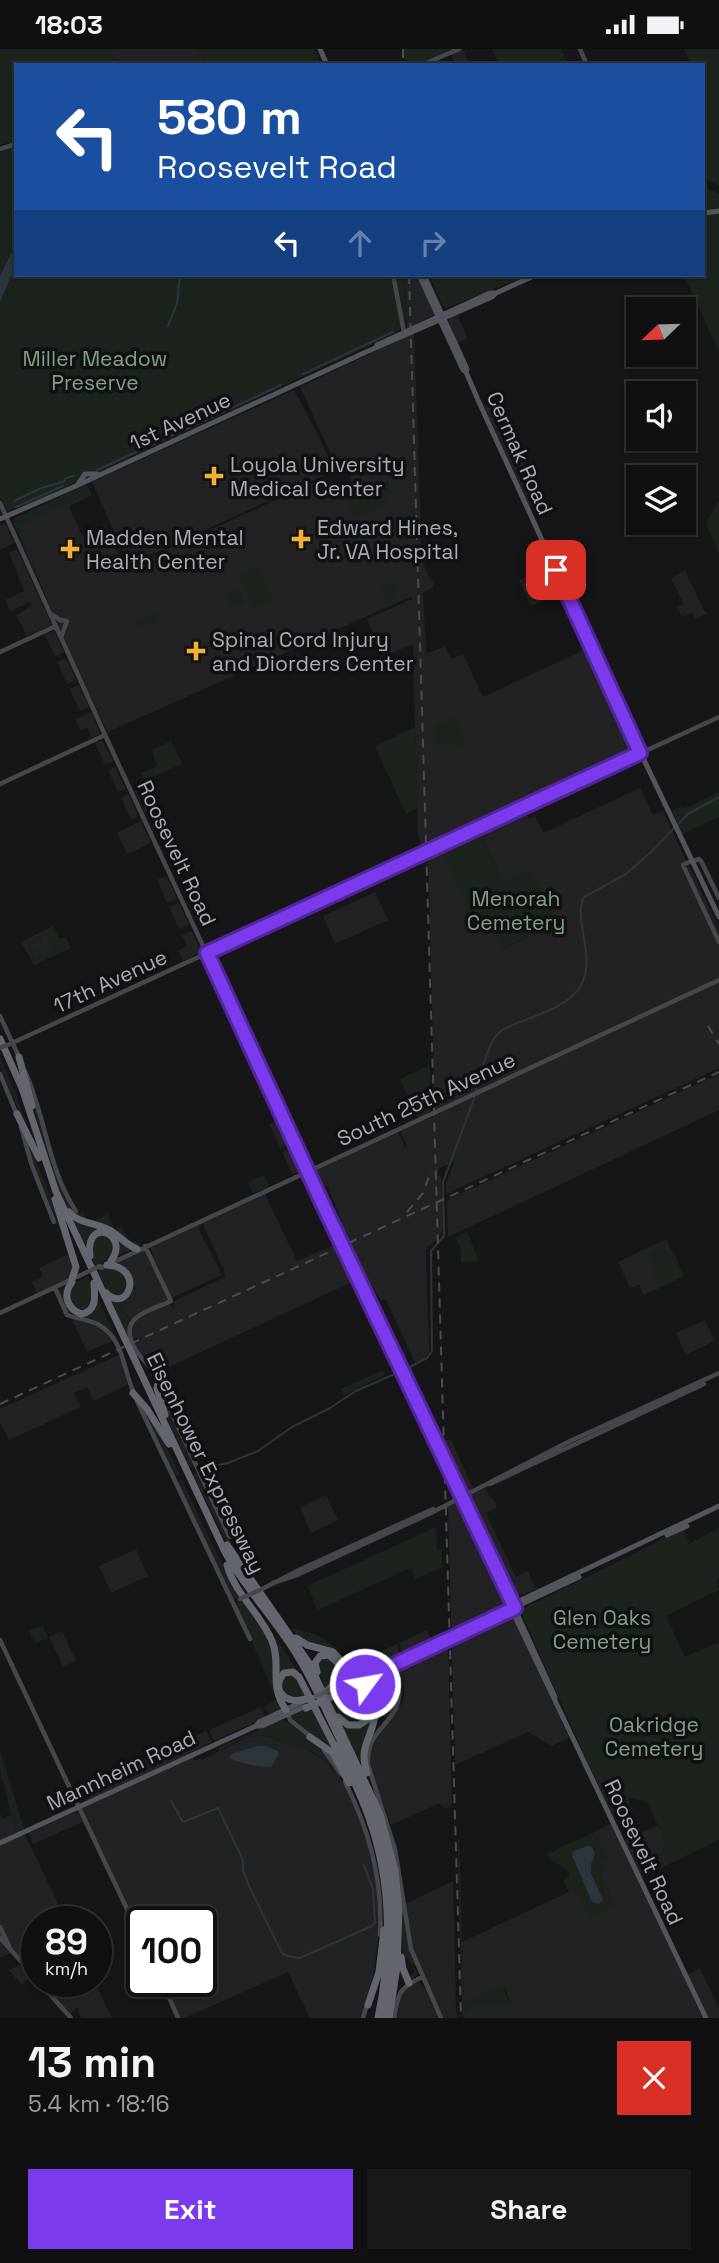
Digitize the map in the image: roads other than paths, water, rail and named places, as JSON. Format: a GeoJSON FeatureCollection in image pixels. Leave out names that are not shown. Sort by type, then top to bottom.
{"type":"FeatureCollection","features":[{"type":"Feature","properties":{"kind":"highway","name":"Eisenhower Expressway"},"geometry":{"type":"LineString","coordinates":[[0,1039],[22,1088],[62,1205],[168,1429],[184,1470]]}},
{"type":"Feature","properties":{"kind":"highway","name":"Eisenhower Expressway"},"geometry":{"type":"LineString","coordinates":[[0,1049],[18,1090],[55,1199],[169,1444],[188,1478],[227,1565],[295,1660],[309,1685],[372,1827],[387,1895],[388,1954],[381,2018]]}},
{"type":"Feature","properties":{"kind":"highway"},"geometry":{"type":"LineString","coordinates":[[19,1058],[36,1131]]}},
{"type":"Feature","properties":{"kind":"highway"},"geometry":{"type":"LineString","coordinates":[[17,1114],[39,1158]]}},
{"type":"Feature","properties":{"kind":"highway"},"geometry":{"type":"LineString","coordinates":[[55,1199],[76,1267],[67,1290],[67,1300],[73,1310],[81,1314],[89,1312],[93,1307],[94,1283]]}},
{"type":"Feature","properties":{"kind":"highway"},"geometry":{"type":"LineString","coordinates":[[62,1205],[76,1219],[103,1226],[131,1247],[141,1248]]}},
{"type":"Feature","properties":{"kind":"highway"},"geometry":{"type":"LineString","coordinates":[[90,1264],[89,1243],[93,1235],[100,1232],[108,1234],[116,1244],[117,1252],[105,1265]]}},
{"type":"Feature","properties":{"kind":"highway"},"geometry":{"type":"LineString","coordinates":[[103,1290],[117,1300],[126,1296],[129,1288],[129,1278],[124,1270],[105,1265]]}},
{"type":"Feature","properties":{"kind":"highway"},"geometry":{"type":"LineString","coordinates":[[158,1384],[156,1386],[168,1429]]}},
{"type":"Feature","properties":{"kind":"highway"},"geometry":{"type":"LineString","coordinates":[[133,1392],[169,1444]]}},
{"type":"Feature","properties":{"kind":"highway","name":"Eisenhower Expressway"},"geometry":{"type":"LineString","coordinates":[[188,1478],[235,1569],[293,1648],[308,1674],[373,1814],[387,1865],[393,1915],[393,1962],[381,2018]]}},
{"type":"Feature","properties":{"kind":"highway"},"geometry":{"type":"LineString","coordinates":[[195,1488],[236,1559],[290,1633],[318,1680],[380,1814]]}},
{"type":"Feature","properties":{"kind":"highway"},"geometry":{"type":"LineString","coordinates":[[227,1565],[232,1578],[272,1643],[275,1656],[275,1687],[287,1712]]}},
{"type":"Feature","properties":{"kind":"highway"},"geometry":{"type":"LineString","coordinates":[[290,1633],[304,1644],[335,1654],[353,1674],[378,1667]]}},
{"type":"Feature","properties":{"kind":"highway"},"geometry":{"type":"LineString","coordinates":[[318,1680],[315,1665],[317,1659],[321,1655],[329,1655],[337,1662],[340,1670],[339,1680],[333,1690],[305,1704],[290,1700],[281,1692],[279,1681],[284,1673],[293,1672],[303,1683],[343,1759]]}},
{"type":"Feature","properties":{"kind":"highway"},"geometry":{"type":"LineString","coordinates":[[366,1678],[366,1686],[375,1710],[363,1749],[363,1758],[395,1871],[402,1965],[409,1983]]}},
{"type":"Feature","properties":{"kind":"highway"},"geometry":{"type":"LineString","coordinates":[[333,1690],[359,1693],[368,1702],[370,1712],[364,1723],[352,1727],[333,1711]]}},
{"type":"Feature","properties":{"kind":"highway"},"geometry":{"type":"LineString","coordinates":[[310,1737],[333,1753],[372,1827]]}},
{"type":"Feature","properties":{"kind":"highway"},"geometry":{"type":"LineString","coordinates":[[368,2005],[381,1962],[387,1895]]}},
{"type":"Feature","properties":{"kind":"highway"},"geometry":{"type":"LineString","coordinates":[[391,2018],[398,1956],[399,1910]]}},
{"type":"Feature","properties":{"kind":"main road"},"geometry":{"type":"LineString","coordinates":[[429,63],[459,49]]}},
{"type":"Feature","properties":{"kind":"main road"},"geometry":{"type":"LineString","coordinates":[[392,277],[401,335]]}},
{"type":"Feature","properties":{"kind":"main road","name":"Cermak Road"},"geometry":{"type":"LineString","coordinates":[[423,277],[441,317]]}},
{"type":"Feature","properties":{"kind":"main road","name":"Cermak Road"},"geometry":{"type":"LineString","coordinates":[[423,277],[463,370],[719,924]]}},
{"type":"Feature","properties":{"kind":"main road","name":"1st Avenue"},"geometry":{"type":"LineString","coordinates":[[3,518],[74,488],[490,293],[496,293],[532,277]]}},
{"type":"Feature","properties":{"kind":"main road"},"geometry":{"type":"LineString","coordinates":[[438,306],[451,313],[448,332]]}},
{"type":"Feature","properties":{"kind":"main road","name":"1st Avenue"},"geometry":{"type":"LineString","coordinates":[[401,335],[441,317]]}},
{"type":"Feature","properties":{"kind":"main road"},"geometry":{"type":"LineString","coordinates":[[426,326],[438,325],[448,332]]}},
{"type":"Feature","properties":{"kind":"main road","name":"Roosevelt Road"},"geometry":{"type":"LineString","coordinates":[[0,503],[3,518],[50,612],[318,1194],[706,2018]]}},
{"type":"Feature","properties":{"kind":"main road"},"geometry":{"type":"LineString","coordinates":[[50,612],[60,620],[67,621],[61,638]]}},
{"type":"Feature","properties":{"kind":"main road"},"geometry":{"type":"LineString","coordinates":[[0,652],[56,626]]}},
{"type":"Feature","properties":{"kind":"main road","name":"17th Avenue"},"geometry":{"type":"LineString","coordinates":[[0,1049],[719,717]]}},
{"type":"Feature","properties":{"kind":"main road"},"geometry":{"type":"LineString","coordinates":[[0,784],[105,736]]}},
{"type":"Feature","properties":{"kind":"main road"},"geometry":{"type":"LineString","coordinates":[[719,898],[701,860],[682,865],[719,942]]}},
{"type":"Feature","properties":{"kind":"main road","name":"Cermak Road"},"geometry":{"type":"LineString","coordinates":[[691,861],[719,917]]}},
{"type":"Feature","properties":{"kind":"main road","name":"South 25th Avenue"},"geometry":{"type":"LineString","coordinates":[[0,1313],[719,980]]}},
{"type":"Feature","properties":{"kind":"main road"},"geometry":{"type":"LineString","coordinates":[[0,1016],[32,1085],[63,1185],[76,1211]]}},
{"type":"Feature","properties":{"kind":"main road"},"geometry":{"type":"LineString","coordinates":[[0,1075],[17,1114],[32,1166],[54,1222]]}},
{"type":"Feature","properties":{"kind":"main road"},"geometry":{"type":"LineString","coordinates":[[141,1248],[171,1301],[132,1320],[129,1333],[136,1351],[158,1384],[229,1536],[232,1537]]}},
{"type":"Feature","properties":{"kind":"main road"},"geometry":{"type":"LineString","coordinates":[[55,1288],[70,1316],[94,1323],[110,1333],[123,1356],[126,1376],[133,1392],[250,1639]]}},
{"type":"Feature","properties":{"kind":"main road"},"geometry":{"type":"LineString","coordinates":[[233,1603],[313,1563],[461,1497],[719,1375]]}},
{"type":"Feature","properties":{"kind":"main road"},"geometry":{"type":"LineString","coordinates":[[333,1690],[378,1667],[418,1654],[512,1606],[719,1508]]}},
{"type":"Feature","properties":{"kind":"main road"},"geometry":{"type":"LineString","coordinates":[[333,1690],[366,1678],[434,1640],[512,1606]]}},
{"type":"Feature","properties":{"kind":"main road"},"geometry":{"type":"LineString","coordinates":[[0,1640],[126,1908]]}},
{"type":"Feature","properties":{"kind":"main road"},"geometry":{"type":"LineString","coordinates":[[418,1654],[434,1640]]}},
{"type":"Feature","properties":{"kind":"main road"},"geometry":{"type":"LineString","coordinates":[[393,1663],[400,1685],[400,1699],[393,1713],[372,1740],[368,1760],[395,1849],[407,1934],[422,1977],[441,2018]]}},
{"type":"Feature","properties":{"kind":"main road","name":"Mannheim Road"},"geometry":{"type":"LineString","coordinates":[[0,1843],[256,1726],[259,1722],[305,1704]]}},
{"type":"Feature","properties":{"kind":"main road","name":"Mannheim Road"},"geometry":{"type":"LineString","coordinates":[[287,1712],[305,1704]]}},
{"type":"Feature","properties":{"kind":"main road"},"geometry":{"type":"LineString","coordinates":[[287,1712],[290,1720],[330,1756],[361,1817],[373,1860],[380,1900],[380,1933],[376,1969],[363,2017]]}},
{"type":"Feature","properties":{"kind":"main road"},"geometry":{"type":"LineString","coordinates":[[0,1927],[11,1950]]}},
{"type":"Feature","properties":{"kind":"main road"},"geometry":{"type":"LineString","coordinates":[[0,1938],[21,1961]]}},
{"type":"Feature","properties":{"kind":"main road"},"geometry":{"type":"LineString","coordinates":[[391,2018],[398,1995],[409,1983],[422,1977]]}},
{"type":"Feature","properties":{"kind":"main road"},"geometry":{"type":"LineString","coordinates":[[53,1997],[71,2018]]}},
{"type":"Feature","properties":{"kind":"main road"},"geometry":{"type":"LineString","coordinates":[[169,1997],[178,2018]]}},
{"type":"Feature","properties":{"kind":"waterway"},"geometry":{"type":"LineString","coordinates":[[168,326],[177,303],[180,277]]}},
{"type":"Feature","properties":{"kind":"waterway"},"geometry":{"type":"LineString","coordinates":[[303,374],[393,332]]}},
{"type":"Feature","properties":{"kind":"waterway"},"geometry":{"type":"LineString","coordinates":[[185,430],[281,385]]}},
{"type":"Feature","properties":{"kind":"waterway"},"geometry":{"type":"LineString","coordinates":[[97,470],[175,434]]}},
{"type":"Feature","properties":{"kind":"waterway"},"geometry":{"type":"LineString","coordinates":[[14,501],[74,476]]}},
{"type":"Feature","properties":{"kind":"waterway"},"geometry":{"type":"LineString","coordinates":[[16,507],[63,486]]}},
{"type":"Feature","properties":{"kind":"waterway"},"geometry":{"type":"LineString","coordinates":[[476,1091],[490,1046],[500,1032],[556,1007],[580,987],[587,964],[581,917],[584,897],[626,874],[688,814],[719,797]]}},
{"type":"Feature","properties":{"kind":"waterway"},"geometry":{"type":"LineString","coordinates":[[406,1369],[427,1358],[432,1351],[431,1251],[444,1236],[443,1182],[475,1096]]}},
{"type":"Feature","properties":{"kind":"waterway"},"geometry":{"type":"LineString","coordinates":[[198,1469],[228,1463],[258,1451],[292,1427],[356,1391],[397,1373]]}},
{"type":"Feature","properties":{"kind":"waterway"},"geometry":{"type":"LineString","coordinates":[[171,1801],[183,1822],[218,1808],[243,1860],[243,1870],[249,1886],[282,1953],[288,1956],[300,1958],[375,1923],[373,1889],[364,1865]]}},
{"type":"Feature","properties":{"kind":"railway"},"geometry":{"type":"LineString","coordinates":[[403,49],[403,63]]}},
{"type":"Feature","properties":{"kind":"railway"},"geometry":{"type":"LineString","coordinates":[[409,277],[461,2018]]}},
{"type":"Feature","properties":{"kind":"railway"},"geometry":{"type":"LineString","coordinates":[[708,1026],[719,1044]]}},
{"type":"Feature","properties":{"kind":"railway"},"geometry":{"type":"LineString","coordinates":[[0,1404],[719,1072]]}},
{"type":"Feature","properties":{"kind":"railway"},"geometry":{"type":"LineString","coordinates":[[407,1212],[423,1193],[431,1171]]}},
{"type":"Feature","properties":{"kind":"place","name":"Loyola University Medical Center"},"geometry":{"type":"Point","coordinates":[214,476]}},
{"type":"Feature","properties":{"kind":"place","name":"Edward Hines, Jr. VA Hospital"},"geometry":{"type":"Point","coordinates":[301,539]}},
{"type":"Feature","properties":{"kind":"place","name":"Madden Mental Health Center"},"geometry":{"type":"Point","coordinates":[70,549]}},
{"type":"Feature","properties":{"kind":"place","name":"Spinal Cord Injury and Diorders Center"},"geometry":{"type":"Point","coordinates":[196,651]}},
{"type":"Feature","properties":{"kind":"park label","name":"Miller Meadow Preserve"},"geometry":{"type":"Point","coordinates":[95,370]}},
{"type":"Feature","properties":{"kind":"park label","name":"Menorah Cemetery"},"geometry":{"type":"Point","coordinates":[516,910]}},
{"type":"Feature","properties":{"kind":"park label","name":"Glen Oaks Cemetery"},"geometry":{"type":"Point","coordinates":[602,1629]}},
{"type":"Feature","properties":{"kind":"park label","name":"Oakridge Cemetery"},"geometry":{"type":"Point","coordinates":[654,1736]}}]}
